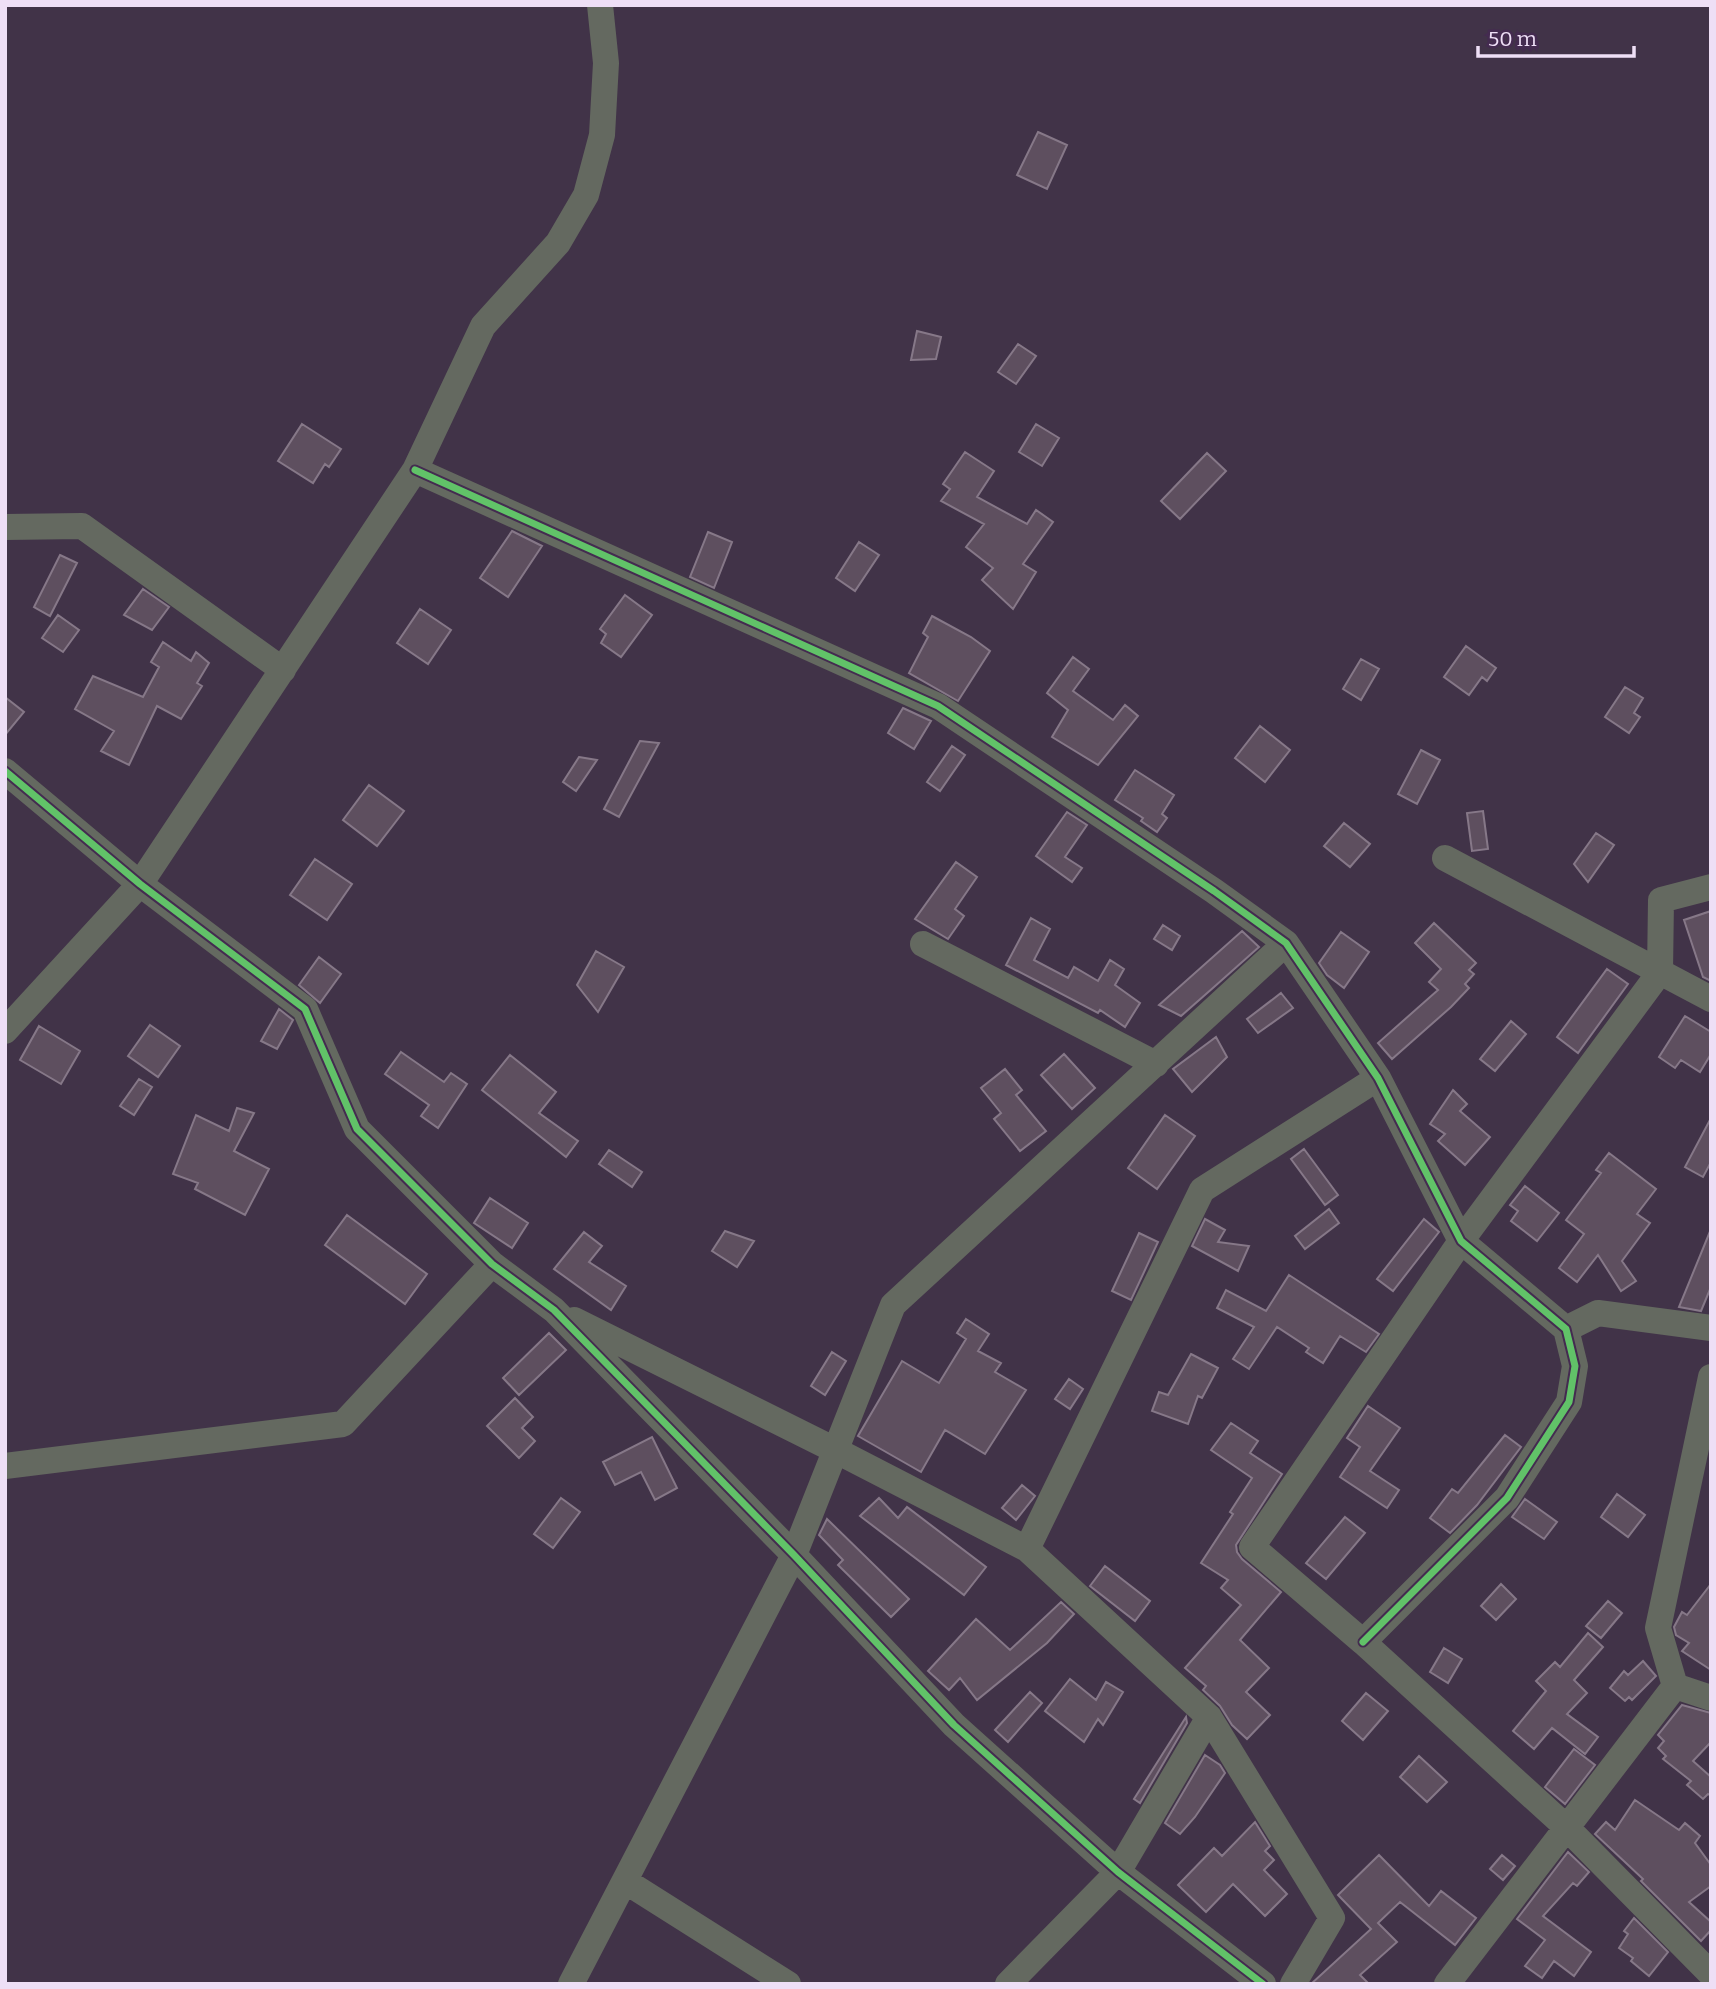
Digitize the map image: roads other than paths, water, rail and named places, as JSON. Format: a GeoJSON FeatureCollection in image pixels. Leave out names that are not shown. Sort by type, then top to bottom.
{"type":"FeatureCollection","features":[{"type":"Feature","properties":{"kind":"street"},"geometry":{"type":"LineString","coordinates":[[5,1031],[140,884],[415,470],[483,326],[558,243],[586,195],[602,135],[606,63],[600,5]]}},
{"type":"Feature","properties":{"kind":"street"},"geometry":{"type":"LineString","coordinates":[[415,470],[938,706],[1214,891],[1286,943],[1378,1078],[1461,1241],[1566,1329],[1575,1366],[1569,1402],[1507,1498],[1363,1642]]}},
{"type":"Feature","properties":{"kind":"street"},"geometry":{"type":"LineString","coordinates":[[5,527],[82,526],[284,670]]}},
{"type":"Feature","properties":{"kind":"street"},"geometry":{"type":"LineString","coordinates":[[5,771],[140,884],[305,1009],[357,1129],[492,1264],[554,1310],[794,1555],[954,1725],[1118,1872],[1263,1984]]}},
{"type":"Feature","properties":{"kind":"street"},"geometry":{"type":"LineString","coordinates":[[1445,858],[1711,999]]}},
{"type":"Feature","properties":{"kind":"street"},"geometry":{"type":"LineString","coordinates":[[1711,887],[1661,900],[1660,972],[1461,1241],[1252,1547],[1363,1642],[1566,1827],[1711,1975]]}},
{"type":"Feature","properties":{"kind":"street"},"geometry":{"type":"LineString","coordinates":[[570,1984],[794,1555],[893,1305],[1286,943]]}},
{"type":"Feature","properties":{"kind":"street"},"geometry":{"type":"LineString","coordinates":[[923,944],[1156,1064]]}},
{"type":"Feature","properties":{"kind":"street"},"geometry":{"type":"LineString","coordinates":[[1027,1549],[1202,1190],[1378,1078]]}},
{"type":"Feature","properties":{"kind":"street"},"geometry":{"type":"LineString","coordinates":[[5,1466],[343,1424],[492,1264]]}},
{"type":"Feature","properties":{"kind":"street"},"geometry":{"type":"LineString","coordinates":[[554,1310],[1027,1549],[1209,1717],[1332,1918],[1293,1984]]}},
{"type":"Feature","properties":{"kind":"street"},"geometry":{"type":"LineString","coordinates":[[1566,1329],[1598,1313],[1711,1328]]}},
{"type":"Feature","properties":{"kind":"street"},"geometry":{"type":"LineString","coordinates":[[1675,1686],[1658,1629],[1711,1377]]}},
{"type":"Feature","properties":{"kind":"street"},"geometry":{"type":"LineString","coordinates":[[1675,1686],[1711,1698]]}},
{"type":"Feature","properties":{"kind":"street"},"geometry":{"type":"LineString","coordinates":[[1447,1984],[1675,1686]]}},
{"type":"Feature","properties":{"kind":"street"},"geometry":{"type":"LineString","coordinates":[[1008,1984],[1118,1872],[1209,1717]]}},
{"type":"Feature","properties":{"kind":"street"},"geometry":{"type":"LineString","coordinates":[[625,1881],[788,1984]]}}]}
